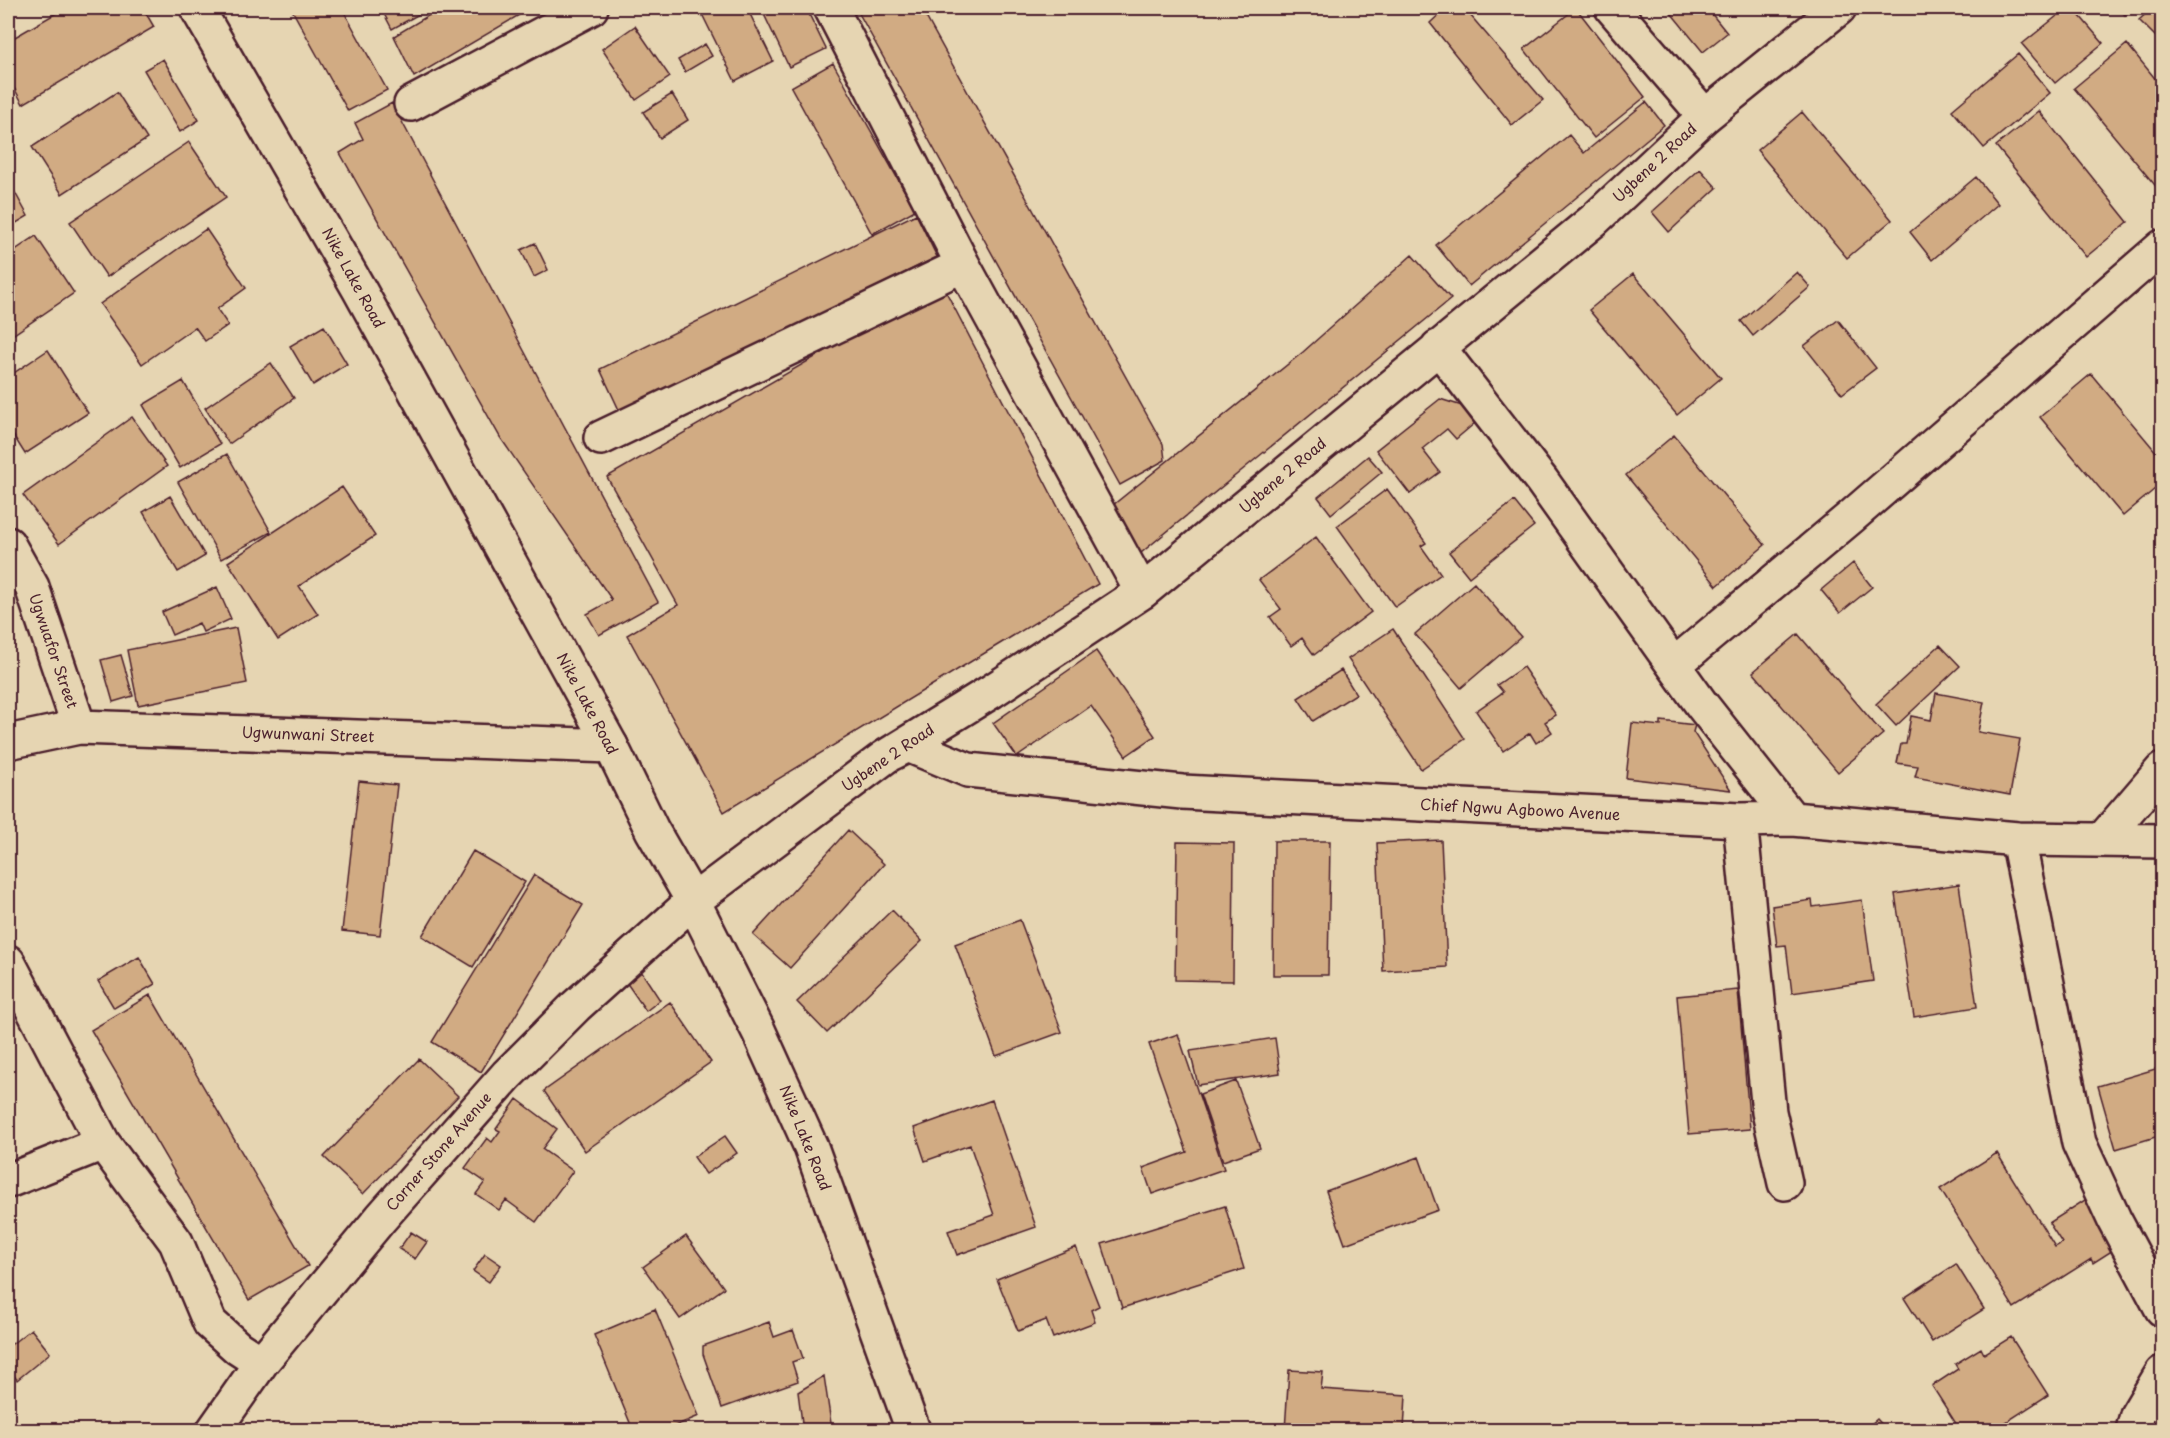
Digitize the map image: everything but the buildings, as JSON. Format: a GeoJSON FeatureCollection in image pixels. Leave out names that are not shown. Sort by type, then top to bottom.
{"type":"FeatureCollection","features":[{"type":"Feature","properties":{"kind":"street","name":"Nike Lake Road"},"geometry":{"type":"LineString","coordinates":[[197,8],[359,288],[611,746],[652,830],[693,901],[759,1032],[811,1147],[913,1431]]}},
{"type":"Feature","properties":{"kind":"street"},"geometry":{"type":"LineString","coordinates":[[411,104],[591,8]]}},
{"type":"Feature","properties":{"kind":"street"},"geometry":{"type":"LineString","coordinates":[[831,8],[963,265],[1142,592]]}},
{"type":"Feature","properties":{"kind":"street"},"geometry":{"type":"LineString","coordinates":[[1612,8],[1705,116]]}},
{"type":"Feature","properties":{"kind":"street","name":"Ugbene 2 Road"},"geometry":{"type":"LineString","coordinates":[[693,901],[885,757],[992,691],[1142,592],[1593,220],[1705,116],[1839,8]]}},
{"type":"Feature","properties":{"kind":"street"},"geometry":{"type":"LineString","coordinates":[[1674,665],[1851,517],[2163,247]]}},
{"type":"Feature","properties":{"kind":"street"},"geometry":{"type":"LineString","coordinates":[[602,438],[963,265]]}},
{"type":"Feature","properties":{"kind":"street"},"geometry":{"type":"LineString","coordinates":[[1438,347],[1542,481],[1750,768],[1792,819]]}},
{"type":"Feature","properties":{"kind":"street","name":"Ugwuafor Street"},"geometry":{"type":"LineString","coordinates":[[8,543],[32,587],[79,727]]}},
{"type":"Feature","properties":{"kind":"street","name":"Ugwunwani Street"},"geometry":{"type":"LineString","coordinates":[[8,742],[79,727],[611,746]]}},
{"type":"Feature","properties":{"kind":"street","name":"Chief Ngwu Agbowo Avenue"},"geometry":{"type":"LineString","coordinates":[[885,757],[908,745],[968,770],[1182,792],[1740,820],[1792,819],[2019,839],[2163,841]]}},
{"type":"Feature","properties":{"kind":"street"},"geometry":{"type":"LineString","coordinates":[[2102,840],[2163,770]]}},
{"type":"Feature","properties":{"kind":"street"},"geometry":{"type":"LineString","coordinates":[[1740,820],[1769,1112],[1785,1183]]}},
{"type":"Feature","properties":{"kind":"street"},"geometry":{"type":"LineString","coordinates":[[2019,839],[2079,1143],[2114,1219],[2163,1309]]}},
{"type":"Feature","properties":{"kind":"street","name":"Corner Stone Avenue"},"geometry":{"type":"LineString","coordinates":[[214,1431],[261,1363],[381,1218],[507,1075],[576,1006],[693,901]]}},
{"type":"Feature","properties":{"kind":"street"},"geometry":{"type":"LineString","coordinates":[[8,962],[103,1143],[176,1242],[210,1323],[238,1348],[261,1363]]}},
{"type":"Feature","properties":{"kind":"street"},"geometry":{"type":"LineString","coordinates":[[8,1181],[103,1143]]}},
{"type":"Feature","properties":{"kind":"street"},"geometry":{"type":"LineString","coordinates":[[2133,1431],[2138,1415],[2163,1373]]}}]}
